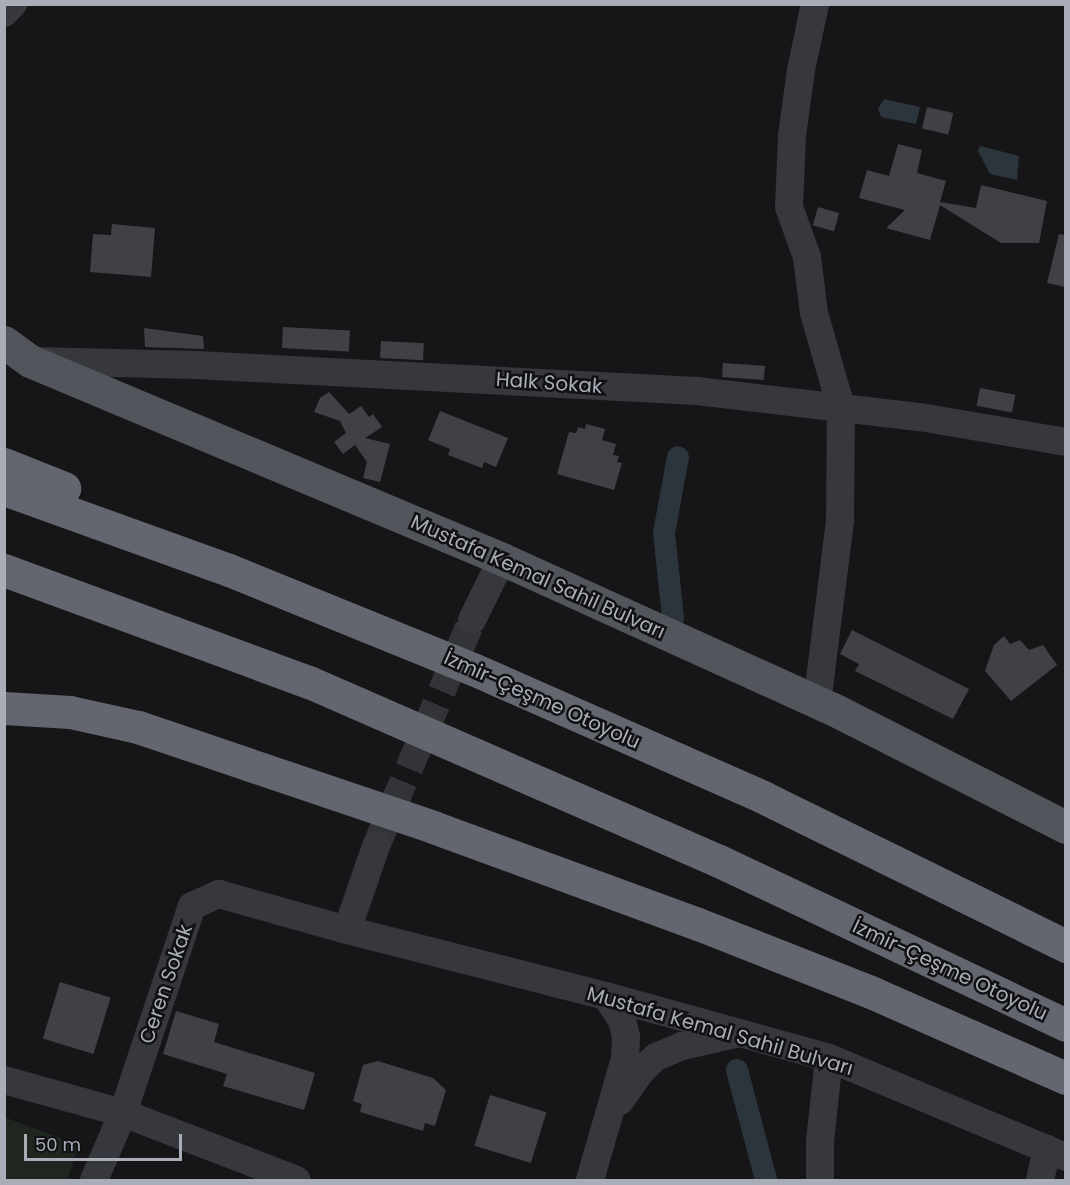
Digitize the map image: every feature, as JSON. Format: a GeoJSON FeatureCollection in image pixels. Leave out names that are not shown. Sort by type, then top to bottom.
{"type":"FeatureCollection","features":[{"type":"Feature","properties":{"kind":"highway"},"geometry":{"type":"LineString","coordinates":[[4,464],[64,488],[229,570]]}},
{"type":"Feature","properties":{"kind":"highway","name":"İzmir-Çeşme Otoyolu"},"geometry":{"type":"LineString","coordinates":[[4,489],[229,570],[473,669],[753,792],[1065,946]]}},
{"type":"Feature","properties":{"kind":"highway","name":"İzmir-Çeşme Otoyolu"},"geometry":{"type":"LineString","coordinates":[[4,570],[309,682],[719,861],[1065,1025]]}},
{"type":"Feature","properties":{"kind":"highway"},"geometry":{"type":"LineString","coordinates":[[4,708],[70,712],[138,728],[433,827],[698,924],[873,993],[1065,1078]]}},
{"type":"Feature","properties":{"kind":"main road","name":"Mustafa Kemal Sahil Bulvarı"},"geometry":{"type":"LineString","coordinates":[[17,352],[502,559],[817,702],[1065,827]]}},
{"type":"Feature","properties":{"kind":"street"},"geometry":{"type":"LineString","coordinates":[[4,13],[13,4]]}},
{"type":"Feature","properties":{"kind":"street"},"geometry":{"type":"LineString","coordinates":[[815,4],[801,70],[792,136],[789,207],[807,257],[814,313],[841,407],[840,521],[817,702]]}},
{"type":"Feature","properties":{"kind":"street","name":"Halk Sokak"},"geometry":{"type":"LineString","coordinates":[[17,352],[697,391],[920,417],[1065,442]]}},
{"type":"Feature","properties":{"kind":"street"},"geometry":{"type":"LineString","coordinates":[[472,620],[502,559]]}},
{"type":"Feature","properties":{"kind":"street"},"geometry":{"type":"LineString","coordinates":[[347,930],[376,846]]}},
{"type":"Feature","properties":{"kind":"street","name":"Ceren Sokak"},"geometry":{"type":"LineString","coordinates":[[94,1180],[123,1113],[192,906],[219,894],[347,930]]}},
{"type":"Feature","properties":{"kind":"street","name":"Mustafa Kemal Sahil Bulvarı"},"geometry":{"type":"LineString","coordinates":[[347,930],[606,996],[829,1058],[1056,1153]]}},
{"type":"Feature","properties":{"kind":"street"},"geometry":{"type":"LineString","coordinates":[[590,1180],[625,1059],[626,1037],[622,1020],[606,996]]}},
{"type":"Feature","properties":{"kind":"street"},"geometry":{"type":"LineString","coordinates":[[610,1115],[642,1070],[656,1057],[669,1033],[668,1013],[653,1019],[646,1026],[625,1059]]}},
{"type":"Feature","properties":{"kind":"street"},"geometry":{"type":"LineString","coordinates":[[656,1057],[682,1046],[739,1033]]}},
{"type":"Feature","properties":{"kind":"street"},"geometry":{"type":"LineString","coordinates":[[820,1180],[820,1141],[829,1058]]}},
{"type":"Feature","properties":{"kind":"street"},"geometry":{"type":"LineString","coordinates":[[4,1080],[123,1113],[297,1180]]}},
{"type":"Feature","properties":{"kind":"street"},"geometry":{"type":"LineString","coordinates":[[1040,1180],[1056,1153]]}},
{"type":"Feature","properties":{"kind":"shaded area"},"geometry":{"type":"Polygon","coordinates":[[[884,99],[920,107],[916,124],[881,117],[878,109],[884,99]]]}},
{"type":"Feature","properties":{"kind":"shaded area"},"geometry":{"type":"Polygon","coordinates":[[[980,146],[1019,156],[1017,180],[990,174],[978,151],[980,146]]]}},
{"type":"Feature","properties":{"kind":"shaded area"},"geometry":{"type":"Polygon","coordinates":[[[4,1117],[79,1145],[67,1180],[5,1180],[4,1117]]]}},
{"type":"Feature","properties":{"kind":"building"},"geometry":{"type":"Polygon","coordinates":[[[927,107],[953,113],[948,135],[922,128],[927,107]]]}},
{"type":"Feature","properties":{"kind":"building"},"geometry":{"type":"Polygon","coordinates":[[[898,144],[922,150],[917,173],[946,181],[940,202],[976,208],[981,185],[1047,201],[1039,243],[1001,243],[940,205],[930,240],[886,228],[905,210],[859,198],[867,170],[889,176],[898,144]]]}},
{"type":"Feature","properties":{"kind":"building"},"geometry":{"type":"Polygon","coordinates":[[[818,207],[839,213],[834,231],[813,225],[818,207]]]}},
{"type":"Feature","properties":{"kind":"building"},"geometry":{"type":"Polygon","coordinates":[[[112,224],[155,228],[151,277],[90,272],[93,234],[111,235],[112,224]]]}},
{"type":"Feature","properties":{"kind":"building"},"geometry":{"type":"Polygon","coordinates":[[[1059,234],[1065,235],[1065,287],[1047,283],[1059,234]]]}},
{"type":"Feature","properties":{"kind":"building"},"geometry":{"type":"Polygon","coordinates":[[[283,327],[350,331],[349,351],[282,348],[283,327]]]}},
{"type":"Feature","properties":{"kind":"building"},"geometry":{"type":"Polygon","coordinates":[[[144,328],[203,336],[204,349],[145,347],[144,328]]]}},
{"type":"Feature","properties":{"kind":"building"},"geometry":{"type":"Polygon","coordinates":[[[381,341],[424,343],[423,360],[380,358],[381,341]]]}},
{"type":"Feature","properties":{"kind":"building"},"geometry":{"type":"Polygon","coordinates":[[[723,363],[765,366],[764,380],[722,377],[723,363]]]}},
{"type":"Feature","properties":{"kind":"building"},"geometry":{"type":"Polygon","coordinates":[[[980,388],[1015,395],[1012,413],[977,406],[980,388]]]}},
{"type":"Feature","properties":{"kind":"building"},"geometry":{"type":"Polygon","coordinates":[[[329,392],[349,414],[361,406],[369,417],[373,414],[382,427],[365,438],[390,444],[380,482],[363,478],[367,462],[355,445],[343,454],[334,442],[346,433],[340,421],[314,412],[320,398],[329,392]]]}},
{"type":"Feature","properties":{"kind":"building"},"geometry":{"type":"Polygon","coordinates":[[[440,411],[508,438],[496,467],[484,462],[482,468],[448,455],[450,449],[428,440],[440,411]]]}},
{"type":"Feature","properties":{"kind":"building"},"geometry":{"type":"Polygon","coordinates":[[[586,424],[605,429],[602,440],[616,444],[613,455],[619,456],[617,462],[622,463],[614,490],[557,474],[569,432],[576,433],[578,427],[585,429],[586,424]]]}},
{"type":"Feature","properties":{"kind":"building"},"geometry":{"type":"Polygon","coordinates":[[[852,630],[969,689],[953,719],[855,671],[859,664],[840,654],[852,630]]]}},
{"type":"Feature","properties":{"kind":"building"},"geometry":{"type":"Polygon","coordinates":[[[1004,636],[1010,644],[1020,640],[1029,650],[1043,645],[1057,665],[1011,701],[985,671],[994,645],[1004,636]]]}},
{"type":"Feature","properties":{"kind":"building"},"geometry":{"type":"Polygon","coordinates":[[[60,982],[111,997],[93,1054],[43,1038],[60,982]]]}},
{"type":"Feature","properties":{"kind":"building"},"geometry":{"type":"Polygon","coordinates":[[[176,1011],[219,1024],[214,1042],[315,1073],[304,1110],[223,1086],[227,1074],[163,1054],[176,1011]]]}},
{"type":"Feature","properties":{"kind":"building"},"geometry":{"type":"Polygon","coordinates":[[[378,1061],[433,1078],[446,1090],[435,1126],[425,1123],[423,1131],[360,1112],[362,1104],[353,1101],[363,1065],[378,1061]]]}},
{"type":"Feature","properties":{"kind":"building"},"geometry":{"type":"Polygon","coordinates":[[[490,1095],[546,1112],[531,1163],[475,1146],[490,1095]]]}},
{"type":"Feature","properties":{"kind":"waterway"},"geometry":{"type":"LineString","coordinates":[[673,618],[664,533],[678,457]]}},
{"type":"Feature","properties":{"kind":"waterway"},"geometry":{"type":"LineString","coordinates":[[737,1070],[766,1180]]}},
{"type":"Feature","properties":{"kind":"tunnel"},"geometry":{"type":"LineString","coordinates":[[376,846],[472,620]]}}]}
